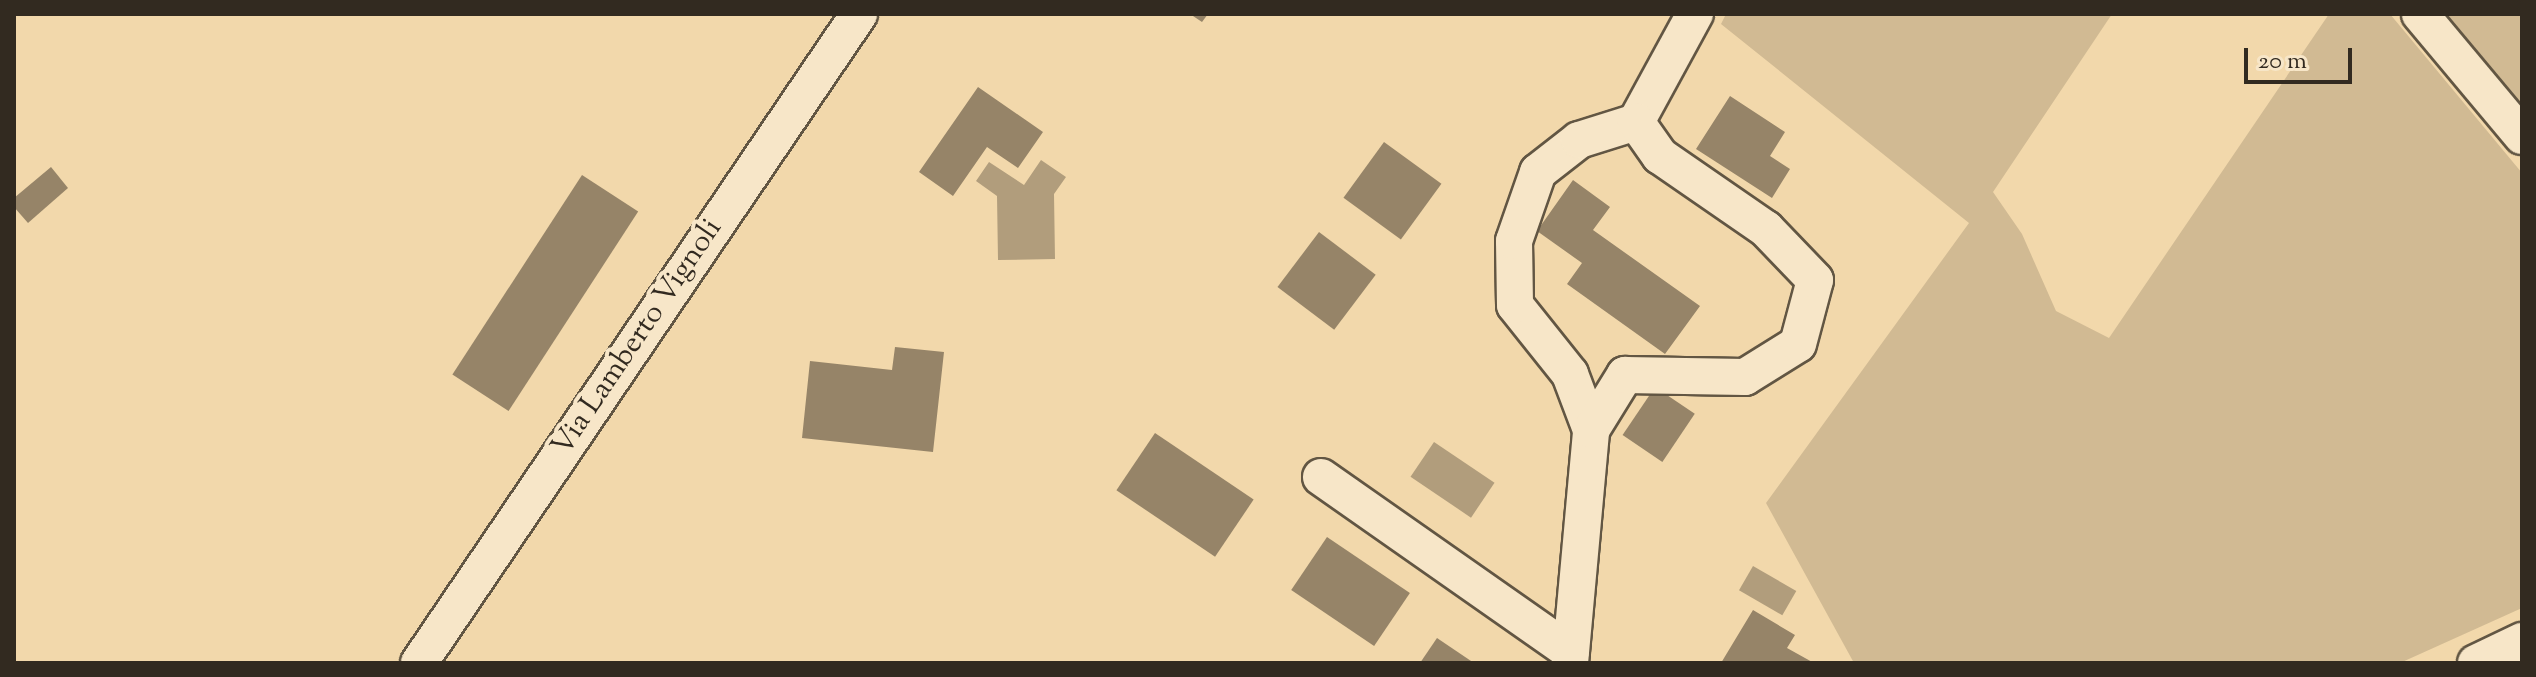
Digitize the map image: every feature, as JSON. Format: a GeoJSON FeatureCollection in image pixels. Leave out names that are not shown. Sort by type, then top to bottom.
{"type":"FeatureCollection","features":[{"type":"Feature","properties":{"kind":"street","name":"Via Lamberto Vignoli"},"geometry":{"type":"LineString","coordinates":[[419,663],[859,14]]}},
{"type":"Feature","properties":{"kind":"street"},"geometry":{"type":"LineString","coordinates":[[1571,657],[1591,430],[1570,374],[1515,305],[1514,241],[1538,172],[1579,140],[1636,122],[1695,14]]}},
{"type":"Feature","properties":{"kind":"street"},"geometry":{"type":"LineString","coordinates":[[2420,14],[2522,136]]}},
{"type":"Feature","properties":{"kind":"street"},"geometry":{"type":"LineString","coordinates":[[1591,430],[1625,375],[1745,377],[1798,344],[1815,280],[1766,229],[1660,156],[1636,122]]}},
{"type":"Feature","properties":{"kind":"street"},"geometry":{"type":"LineString","coordinates":[[1321,477],[1571,657]]}},
{"type":"Feature","properties":{"kind":"street"},"geometry":{"type":"LineString","coordinates":[[2485,662],[2522,641]]}},
{"type":"Feature","properties":{"kind":"shaded area"},"geometry":{"type":"Polygon","coordinates":[[[1726,14],[2112,14],[1993,192],[2022,234],[2056,311],[2109,338],[2329,14],[2390,14],[2522,173],[2522,608],[2400,663],[1854,663],[1766,503],[1969,223],[1721,24],[1726,14]]]}},
{"type":"Feature","properties":{"kind":"shaded area"},"geometry":{"type":"Polygon","coordinates":[[[2446,14],[2522,14],[2522,103],[2518,100],[2446,14]]]}},
{"type":"Feature","properties":{"kind":"shaded area"},"geometry":{"type":"Polygon","coordinates":[[[1041,160],[1066,177],[1054,194],[1055,259],[998,260],[997,196],[976,181],[989,162],[1024,185],[1041,160]]]}},
{"type":"Feature","properties":{"kind":"shaded area"},"geometry":{"type":"Polygon","coordinates":[[[1434,442],[1495,483],[1471,518],[1411,477],[1434,442]]]}},
{"type":"Feature","properties":{"kind":"shaded area"},"geometry":{"type":"Polygon","coordinates":[[[1753,566],[1796,591],[1782,615],[1739,590],[1753,566]]]}},
{"type":"Feature","properties":{"kind":"building"},"geometry":{"type":"Polygon","coordinates":[[[1190,14],[1208,14],[1202,22],[1190,14]]]}},
{"type":"Feature","properties":{"kind":"building"},"geometry":{"type":"Polygon","coordinates":[[[978,87],[1043,132],[1018,168],[987,147],[953,196],[919,172],[978,87]]]}},
{"type":"Feature","properties":{"kind":"building"},"geometry":{"type":"Polygon","coordinates":[[[1730,96],[1785,132],[1770,156],[1790,169],[1772,198],[1696,149],[1730,96]]]}},
{"type":"Feature","properties":{"kind":"building"},"geometry":{"type":"Polygon","coordinates":[[[1384,142],[1441,184],[1401,240],[1343,198],[1384,142]]]}},
{"type":"Feature","properties":{"kind":"building"},"geometry":{"type":"Polygon","coordinates":[[[51,167],[68,188],[28,223],[14,207],[14,198],[51,167]]]}},
{"type":"Feature","properties":{"kind":"building"},"geometry":{"type":"Polygon","coordinates":[[[582,175],[638,211],[509,411],[452,375],[582,175]]]}},
{"type":"Feature","properties":{"kind":"building"},"geometry":{"type":"Polygon","coordinates":[[[1573,180],[1610,207],[1593,230],[1700,306],[1665,354],[1567,284],[1582,263],[1537,231],[1573,180]]]}},
{"type":"Feature","properties":{"kind":"building"},"geometry":{"type":"Polygon","coordinates":[[[1319,232],[1376,275],[1334,330],[1277,287],[1319,232]]]}},
{"type":"Feature","properties":{"kind":"building"},"geometry":{"type":"Polygon","coordinates":[[[895,347],[944,352],[933,452],[802,438],[810,361],[892,370],[895,347]]]}},
{"type":"Feature","properties":{"kind":"building"},"geometry":{"type":"Polygon","coordinates":[[[1655,387],[1695,414],[1662,462],[1623,435],[1655,387]]]}},
{"type":"Feature","properties":{"kind":"building"},"geometry":{"type":"Polygon","coordinates":[[[1155,433],[1254,500],[1215,557],[1116,490],[1155,433]]]}},
{"type":"Feature","properties":{"kind":"building"},"geometry":{"type":"Polygon","coordinates":[[[1327,537],[1410,593],[1374,646],[1291,590],[1327,537]]]}},
{"type":"Feature","properties":{"kind":"building"},"geometry":{"type":"Polygon","coordinates":[[[1753,610],[1795,635],[1787,648],[1814,663],[1721,663],[1753,610]]]}},
{"type":"Feature","properties":{"kind":"building"},"geometry":{"type":"Polygon","coordinates":[[[1437,638],[1474,663],[1420,663],[1437,638]]]}}]}
